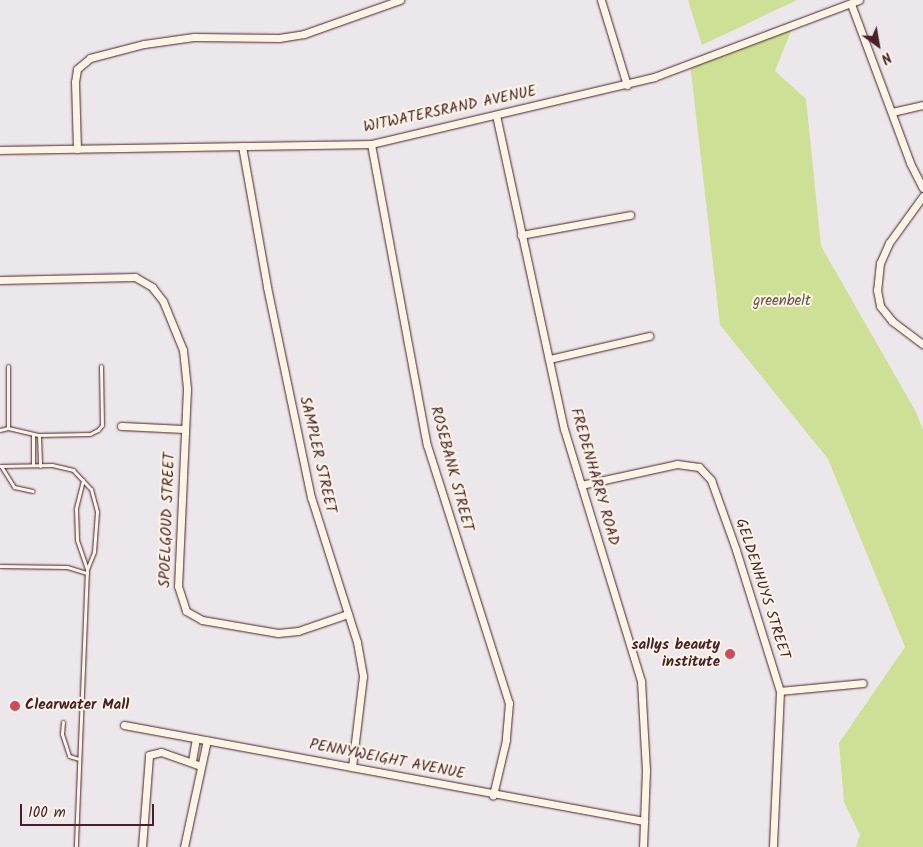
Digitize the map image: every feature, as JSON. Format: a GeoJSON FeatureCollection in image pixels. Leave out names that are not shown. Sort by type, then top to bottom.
{"type":"FeatureCollection","features":[{"type":"Feature","properties":{"kind":"street"},"geometry":{"type":"LineString","coordinates":[[77,149],[74,82],[77,70],[90,58],[144,44],[194,37],[279,38],[304,34],[400,0]]}},
{"type":"Feature","properties":{"kind":"street"},"geometry":{"type":"LineString","coordinates":[[601,0],[627,85]]}},
{"type":"Feature","properties":{"kind":"street","name":"WITWATERSRAND AVENUE"},"geometry":{"type":"LineString","coordinates":[[0,150],[371,144],[627,85],[859,0]]}},
{"type":"Feature","properties":{"kind":"street"},"geometry":{"type":"LineString","coordinates":[[851,4],[923,188]]}},
{"type":"Feature","properties":{"kind":"street"},"geometry":{"type":"LineString","coordinates":[[892,112],[923,105]]}},
{"type":"Feature","properties":{"kind":"street","name":"FREDENHARRY ROAD"},"geometry":{"type":"LineString","coordinates":[[496,116],[564,429],[641,681],[646,762],[643,847]]}},
{"type":"Feature","properties":{"kind":"street","name":"ROSEBANK STREET"},"geometry":{"type":"LineString","coordinates":[[371,144],[427,445],[509,704],[506,740],[493,795]]}},
{"type":"Feature","properties":{"kind":"street","name":"SAMPLER STREET"},"geometry":{"type":"LineString","coordinates":[[242,146],[267,287],[311,497],[348,614],[363,676],[352,767]]}},
{"type":"Feature","properties":{"kind":"street"},"geometry":{"type":"LineString","coordinates":[[923,196],[889,243],[880,263],[878,290],[880,306],[892,321],[923,344]]}},
{"type":"Feature","properties":{"kind":"street"},"geometry":{"type":"LineString","coordinates":[[521,235],[630,215]]}},
{"type":"Feature","properties":{"kind":"street","name":"SPOELGOUD STREET"},"geometry":{"type":"LineString","coordinates":[[0,280],[135,277],[152,287],[179,335],[186,390],[178,586],[186,611],[202,620],[278,633],[298,631],[348,614]]}},
{"type":"Feature","properties":{"kind":"street"},"geometry":{"type":"LineString","coordinates":[[549,359],[649,336]]}},
{"type":"Feature","properties":{"kind":"street"},"geometry":{"type":"LineString","coordinates":[[120,426],[185,429]]}},
{"type":"Feature","properties":{"kind":"street","name":"GELDENHUYS STREET"},"geometry":{"type":"LineString","coordinates":[[581,485],[677,464],[691,464],[706,472],[736,550],[780,691],[773,847]]}},
{"type":"Feature","properties":{"kind":"street"},"geometry":{"type":"LineString","coordinates":[[780,691],[863,683]]}},
{"type":"Feature","properties":{"kind":"street","name":"PENNYWEIGHT AVENUE"},"geometry":{"type":"LineString","coordinates":[[124,725],[493,795],[644,821]]}},
{"type":"Feature","properties":{"kind":"street"},"geometry":{"type":"LineString","coordinates":[[192,762],[196,738]]}},
{"type":"Feature","properties":{"kind":"street"},"geometry":{"type":"LineString","coordinates":[[184,847],[207,740]]}},
{"type":"Feature","properties":{"kind":"street"},"geometry":{"type":"LineString","coordinates":[[142,847],[150,755],[161,752],[201,766]]}},
{"type":"Feature","properties":{"kind":"lane"},"geometry":{"type":"LineString","coordinates":[[8,366],[8,428]]}},
{"type":"Feature","properties":{"kind":"lane"},"geometry":{"type":"LineString","coordinates":[[0,430],[8,428],[33,434],[90,434],[98,430],[102,425],[101,366]]}},
{"type":"Feature","properties":{"kind":"lane"},"geometry":{"type":"LineString","coordinates":[[33,434],[33,465]]}},
{"type":"Feature","properties":{"kind":"lane"},"geometry":{"type":"LineString","coordinates":[[39,434],[40,466]]}},
{"type":"Feature","properties":{"kind":"lane"},"geometry":{"type":"LineString","coordinates":[[34,491],[14,487],[1,466],[33,465],[62,467],[73,470],[91,489],[97,512],[94,552],[87,571],[76,847]]}},
{"type":"Feature","properties":{"kind":"lane"},"geometry":{"type":"LineString","coordinates":[[82,480],[76,509],[77,540],[87,571]]}},
{"type":"Feature","properties":{"kind":"lane"},"geometry":{"type":"LineString","coordinates":[[0,566],[67,567],[87,571]]}},
{"type":"Feature","properties":{"kind":"lane"},"geometry":{"type":"LineString","coordinates":[[63,722],[62,734],[69,756],[79,758]]}},
{"type":"Feature","properties":{"kind":"green space"},"geometry":{"type":"Polygon","coordinates":[[[688,0],[797,0],[702,45],[688,0]]]}},
{"type":"Feature","properties":{"kind":"green space","name":"greenbelt"},"geometry":{"type":"Polygon","coordinates":[[[793,26],[775,71],[806,99],[821,246],[916,412],[923,430],[923,847],[856,847],[860,835],[844,802],[839,743],[905,647],[828,459],[720,325],[690,63],[793,26]]]}},
{"type":"Feature","properties":{"kind":"place","name":"sallys beauty institute"},"geometry":{"type":"Point","coordinates":[730,654]}},
{"type":"Feature","properties":{"kind":"place","name":"Clearwater Mall"},"geometry":{"type":"Point","coordinates":[15,706]}}]}
